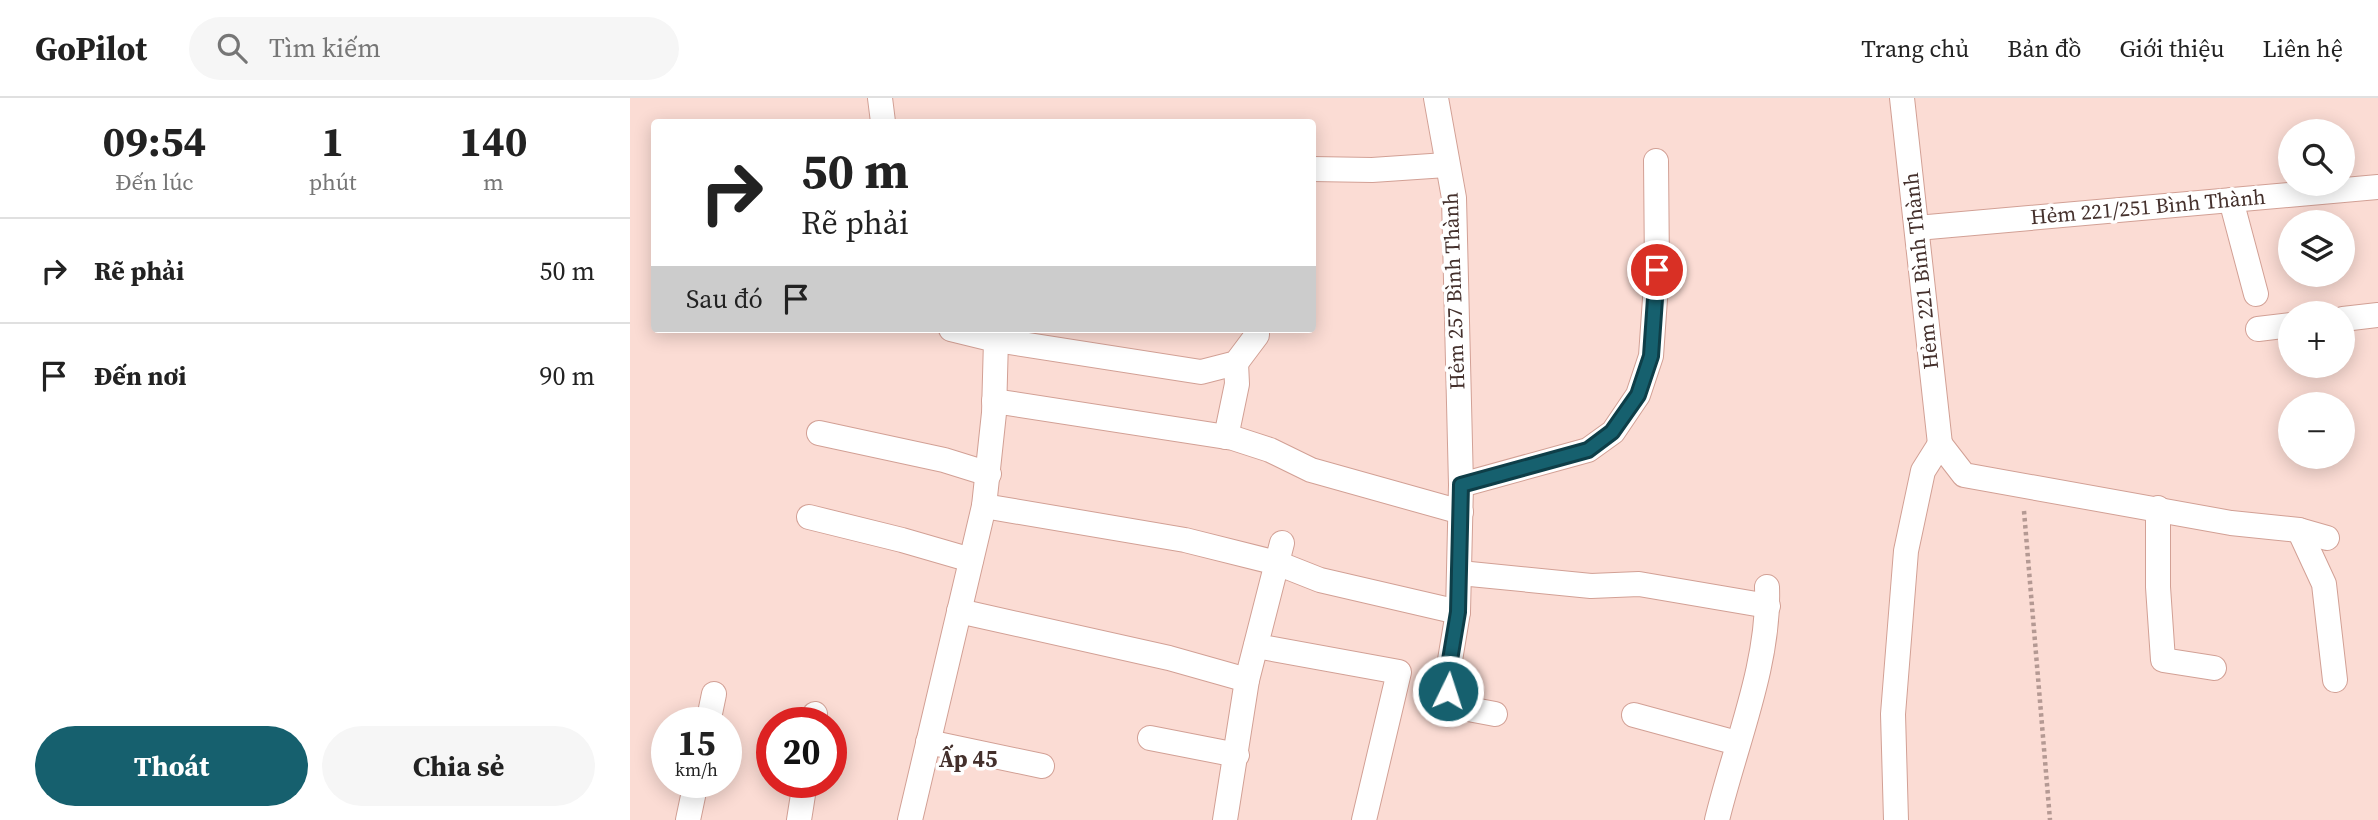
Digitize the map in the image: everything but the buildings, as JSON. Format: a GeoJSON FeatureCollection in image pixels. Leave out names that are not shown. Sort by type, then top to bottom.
{"type":"FeatureCollection","features":[{"type":"Feature","properties":{"kind":"street"},"geometry":{"type":"LineString","coordinates":[[880,98],[883,119]]}},
{"type":"Feature","properties":{"kind":"street","name":"Hẻm 257 Bình Thành"},"geometry":{"type":"LineString","coordinates":[[1436,98],[1454,198],[1461,485],[1458,612],[1448,691],[1463,708],[1495,713]]}},
{"type":"Feature","properties":{"kind":"street","name":"Hẻm 221 Bình Thành"},"geometry":{"type":"LineString","coordinates":[[1902,98],[1940,444]]}},
{"type":"Feature","properties":{"kind":"street"},"geometry":{"type":"LineString","coordinates":[[1461,485],[1588,450],[1612,432],[1638,395],[1651,356],[1657,270],[1656,161]]}},
{"type":"Feature","properties":{"kind":"street"},"geometry":{"type":"LineString","coordinates":[[1316,169],[1372,170],[1446,165]]}},
{"type":"Feature","properties":{"kind":"street","name":"Hẻm 221/251 Bình Thành"},"geometry":{"type":"LineString","coordinates":[[1917,228],[2378,187]]}},
{"type":"Feature","properties":{"kind":"street"},"geometry":{"type":"LineString","coordinates":[[2231,200],[2256,294]]}},
{"type":"Feature","properties":{"kind":"street"},"geometry":{"type":"LineString","coordinates":[[2355,318],[2378,315]]}},
{"type":"Feature","properties":{"kind":"street"},"geometry":{"type":"LineString","coordinates":[[2258,329],[2278,327]]}},
{"type":"Feature","properties":{"kind":"street"},"geometry":{"type":"LineString","coordinates":[[967,333],[996,340],[1201,372],[1236,363],[1257,333]]}},
{"type":"Feature","properties":{"kind":"street"},"geometry":{"type":"LineString","coordinates":[[909,820],[984,506],[989,474],[996,340]]}},
{"type":"Feature","properties":{"kind":"street"},"geometry":{"type":"LineString","coordinates":[[1226,438],[1237,384],[1236,363]]}},
{"type":"Feature","properties":{"kind":"street"},"geometry":{"type":"LineString","coordinates":[[994,401],[1247,441],[1311,470],[1461,512]]}},
{"type":"Feature","properties":{"kind":"street"},"geometry":{"type":"LineString","coordinates":[[819,433],[944,460],[989,474]]}},
{"type":"Feature","properties":{"kind":"street"},"geometry":{"type":"LineString","coordinates":[[1896,820],[1893,714],[1906,551],[1923,471],[1940,444],[1964,475],[2231,523],[2299,530],[2327,538]]}},
{"type":"Feature","properties":{"kind":"street"},"geometry":{"type":"LineString","coordinates":[[984,506],[1279,553],[1320,580],[1458,612]]}},
{"type":"Feature","properties":{"kind":"street"},"geometry":{"type":"LineString","coordinates":[[2158,508],[2158,587],[2163,660],[2214,668]]}},
{"type":"Feature","properties":{"kind":"street"},"geometry":{"type":"LineString","coordinates":[[809,517],[971,560]]}},
{"type":"Feature","properties":{"kind":"street"},"geometry":{"type":"LineString","coordinates":[[2299,530],[2324,584],[2334,680]]}},
{"type":"Feature","properties":{"kind":"street"},"geometry":{"type":"LineString","coordinates":[[1225,820],[1247,680],[1279,553]]}},
{"type":"Feature","properties":{"kind":"street"},"geometry":{"type":"LineString","coordinates":[[1460,573],[1591,586],[1639,584],[1768,597],[1759,666],[1717,820]]}},
{"type":"Feature","properties":{"kind":"street"},"geometry":{"type":"LineString","coordinates":[[959,611],[1169,658],[1247,680]]}},
{"type":"Feature","properties":{"kind":"street"},"geometry":{"type":"LineString","coordinates":[[1256,646],[1399,672],[1364,820]]}},
{"type":"Feature","properties":{"kind":"street"},"geometry":{"type":"LineString","coordinates":[[711,707],[714,694]]}},
{"type":"Feature","properties":{"kind":"street"},"geometry":{"type":"LineString","coordinates":[[1634,715],[1737,743]]}},
{"type":"Feature","properties":{"kind":"street"},"geometry":{"type":"LineString","coordinates":[[1150,738],[1237,755]]}},
{"type":"Feature","properties":{"kind":"street"},"geometry":{"type":"LineString","coordinates":[[928,742],[1042,766]]}},
{"type":"Feature","properties":{"kind":"street"},"geometry":{"type":"LineString","coordinates":[[688,820],[693,798]]}},
{"type":"Feature","properties":{"kind":"street"},"geometry":{"type":"LineString","coordinates":[[799,820],[802,798]]}},
{"type":"Feature","properties":{"kind":"path"},"geometry":{"type":"LineString","coordinates":[[2022,487],[2050,820]]}},
{"type":"Feature","properties":{"kind":"district","name":"Ấp 45"},"geometry":{"type":"Point","coordinates":[968,759]}},
{"type":"Feature","properties":{"kind":"route"},"geometry":{"type":"LineString","coordinates":[[1448,691],[1458,612],[1461,485],[1588,450],[1612,432],[1638,395],[1651,356],[1657,270]]}}]}
